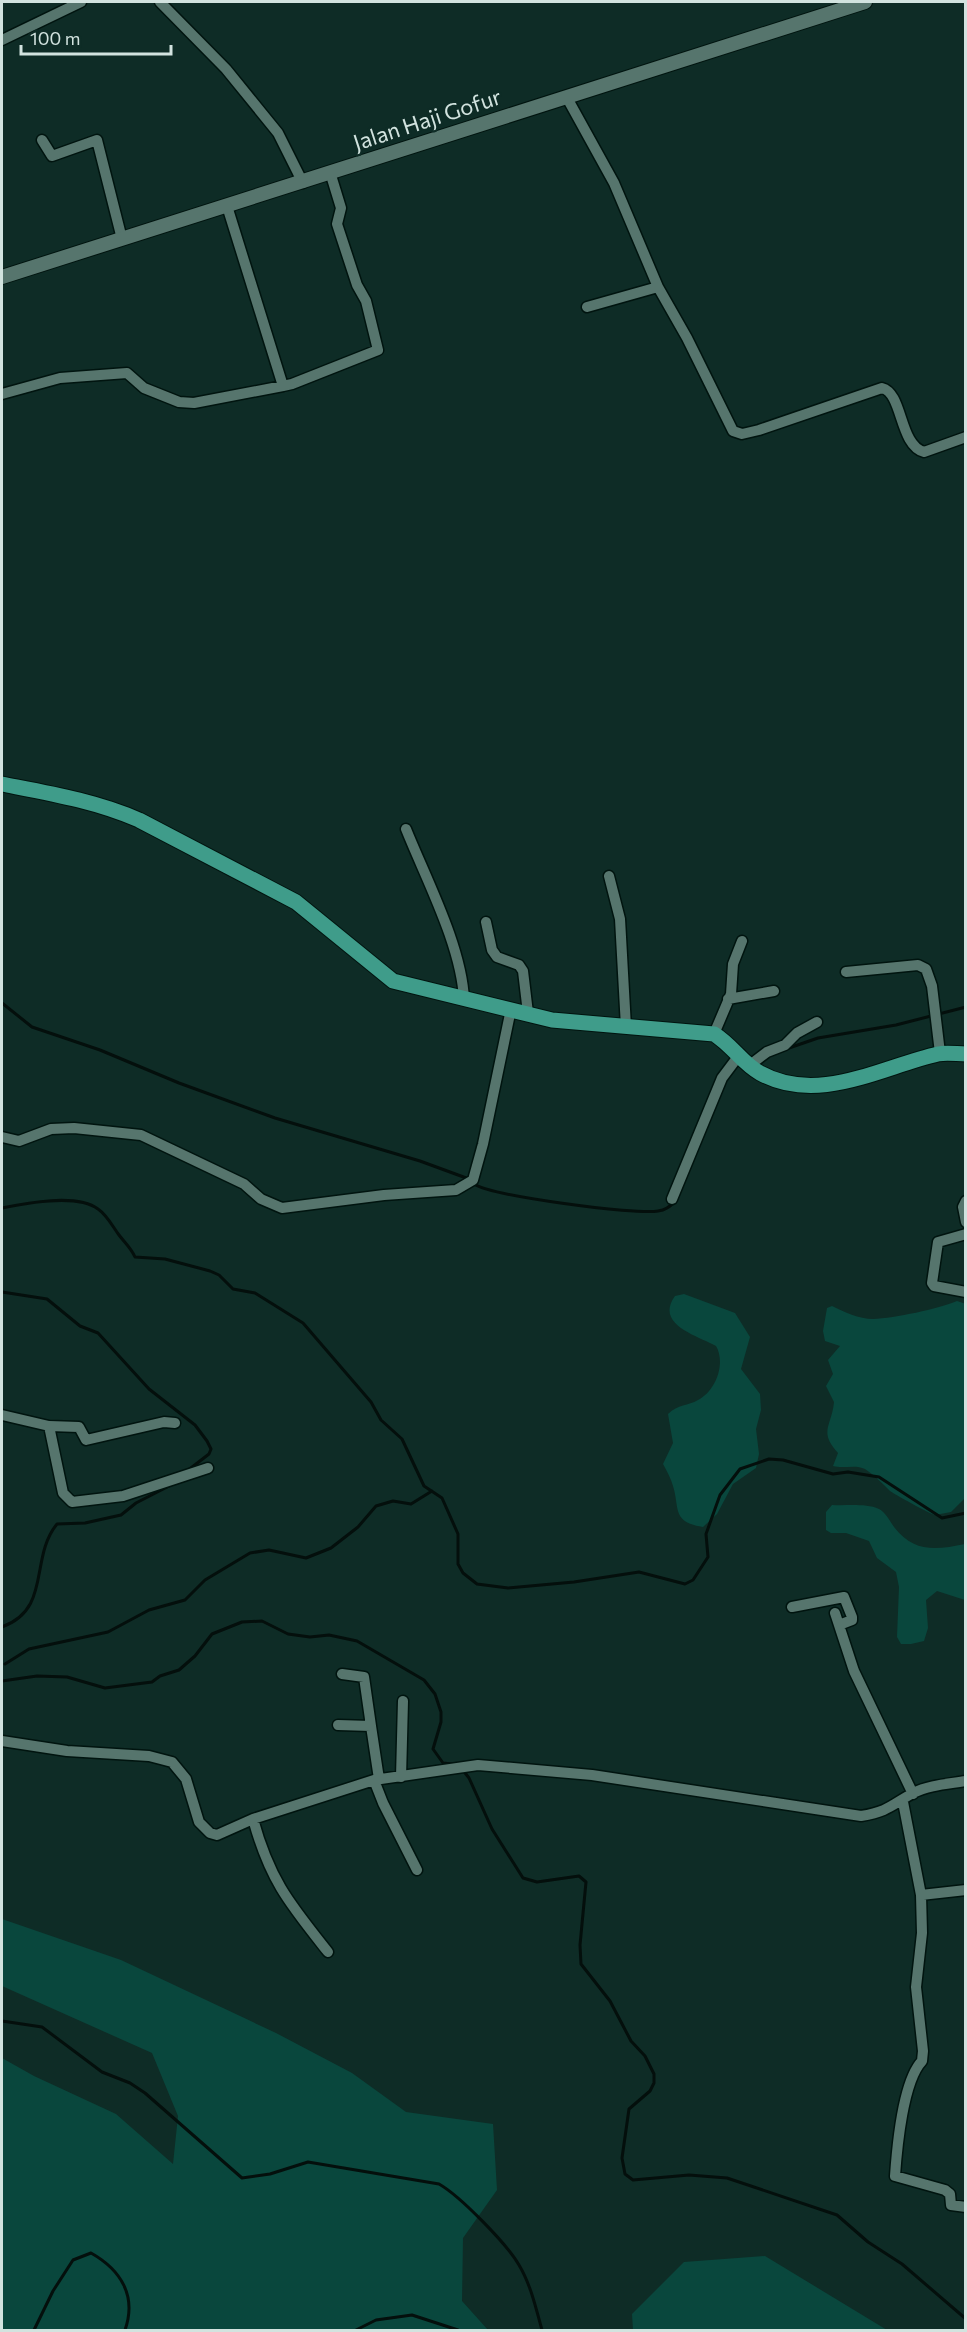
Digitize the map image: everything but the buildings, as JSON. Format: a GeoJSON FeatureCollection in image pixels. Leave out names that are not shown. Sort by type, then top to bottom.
{"type":"FeatureCollection","features":[{"type":"Feature","properties":{"kind":"main road"},"geometry":{"type":"LineString","coordinates":[[2,784],[121,812],[296,902],[387,977],[464,1000],[552,1020],[626,1027],[670,1028],[714,1034],[760,1074],[779,1081],[812,1085],[854,1081],[940,1053],[965,1056]]}},
{"type":"Feature","properties":{"kind":"street"},"geometry":{"type":"LineString","coordinates":[[2,40],[81,2]]}},
{"type":"Feature","properties":{"kind":"street"},"geometry":{"type":"LineString","coordinates":[[160,2],[225,69],[278,133],[303,183]]}},
{"type":"Feature","properties":{"kind":"street","name":"Jalan Haji Gofur"},"geometry":{"type":"LineString","coordinates":[[2,277],[303,183],[330,172],[865,2]]}},
{"type":"Feature","properties":{"kind":"street"},"geometry":{"type":"LineString","coordinates":[[566,96],[614,183],[658,287],[735,432],[742,434],[759,430],[885,388],[890,392],[911,442],[920,451],[924,452],[966,436]]}},
{"type":"Feature","properties":{"kind":"street"},"geometry":{"type":"LineString","coordinates":[[42,140],[51,156],[98,140],[122,239]]}},
{"type":"Feature","properties":{"kind":"street"},"geometry":{"type":"LineString","coordinates":[[2,394],[60,378],[85,378],[127,373],[150,391],[179,402],[194,403],[283,386],[378,350],[366,301],[357,285],[337,224],[341,208],[330,172]]}},
{"type":"Feature","properties":{"kind":"street"},"geometry":{"type":"LineString","coordinates":[[226,206],[283,386]]}},
{"type":"Feature","properties":{"kind":"street"},"geometry":{"type":"LineString","coordinates":[[587,307],[658,287]]}},
{"type":"Feature","properties":{"kind":"street"},"geometry":{"type":"LineString","coordinates":[[406,829],[447,929],[462,974],[464,1000]]}},
{"type":"Feature","properties":{"kind":"street"},"geometry":{"type":"LineString","coordinates":[[609,876],[620,919],[626,1027]]}},
{"type":"Feature","properties":{"kind":"street"},"geometry":{"type":"LineString","coordinates":[[486,922],[492,950],[497,957],[519,964],[523,971],[528,1013]]}},
{"type":"Feature","properties":{"kind":"street"},"geometry":{"type":"LineString","coordinates":[[714,1034],[728,999],[734,964],[742,941]]}},
{"type":"Feature","properties":{"kind":"street"},"geometry":{"type":"LineString","coordinates":[[846,972],[918,965],[926,969],[932,986],[940,1053]]}},
{"type":"Feature","properties":{"kind":"street"},"geometry":{"type":"LineString","coordinates":[[728,999],[774,991]]}},
{"type":"Feature","properties":{"kind":"street"},"geometry":{"type":"LineString","coordinates":[[2,1137],[19,1141],[51,1130],[74,1128],[141,1135],[244,1184],[261,1199],[282,1208],[458,1190],[473,1180],[511,1009]]}},
{"type":"Feature","properties":{"kind":"street"},"geometry":{"type":"LineString","coordinates":[[672,1199],[722,1078],[745,1060],[785,1046],[797,1033],[817,1022]]}},
{"type":"Feature","properties":{"kind":"street"},"geometry":{"type":"LineString","coordinates":[[966,1202],[963,1207],[966,1222]]}},
{"type":"Feature","properties":{"kind":"street"},"geometry":{"type":"LineString","coordinates":[[966,1234],[938,1242],[932,1283],[934,1286],[966,1292]]}},
{"type":"Feature","properties":{"kind":"street"},"geometry":{"type":"LineString","coordinates":[[2,1415],[49,1426],[79,1427],[85,1439],[92,1440],[164,1422],[175,1423]]}},
{"type":"Feature","properties":{"kind":"street"},"geometry":{"type":"LineString","coordinates":[[49,1426],[63,1493],[72,1502],[123,1496],[208,1468]]}},
{"type":"Feature","properties":{"kind":"street"},"geometry":{"type":"LineString","coordinates":[[792,1607],[844,1597],[852,1620],[839,1625]]}},
{"type":"Feature","properties":{"kind":"street"},"geometry":{"type":"LineString","coordinates":[[835,1613],[854,1671],[913,1794]]}},
{"type":"Feature","properties":{"kind":"street"},"geometry":{"type":"LineString","coordinates":[[342,1674],[364,1677],[376,1780],[417,1870]]}},
{"type":"Feature","properties":{"kind":"street"},"geometry":{"type":"LineString","coordinates":[[401,1777],[403,1701]]}},
{"type":"Feature","properties":{"kind":"street"},"geometry":{"type":"LineString","coordinates":[[338,1725],[371,1726]]}},
{"type":"Feature","properties":{"kind":"street"},"geometry":{"type":"LineString","coordinates":[[2,1741],[67,1751],[160,1758],[177,1766],[186,1779],[199,1822],[210,1833],[217,1835],[254,1819],[376,1780],[478,1765],[592,1775],[861,1816],[883,1812],[913,1794],[934,1786],[966,1782]]}},
{"type":"Feature","properties":{"kind":"street"},"geometry":{"type":"LineString","coordinates":[[903,1802],[921,1895],[922,1934],[916,1987],[922,2061],[915,2068],[900,2121],[895,2176],[945,2190],[950,2194],[951,2205],[966,2207]]}},
{"type":"Feature","properties":{"kind":"street"},"geometry":{"type":"LineString","coordinates":[[254,1819],[261,1848],[284,1896],[328,1953]]}},
{"type":"Feature","properties":{"kind":"street"},"geometry":{"type":"LineString","coordinates":[[921,1895],[966,1890]]}},
{"type":"Feature","properties":{"kind":"green space"},"geometry":{"type":"Polygon","coordinates":[[[684,1294],[735,1313],[750,1337],[741,1369],[760,1394],[761,1410],[756,1429],[759,1454],[756,1468],[733,1484],[717,1514],[703,1527],[693,1525],[681,1518],[672,1483],[663,1464],[673,1443],[668,1414],[676,1408],[694,1402],[710,1390],[718,1376],[720,1360],[716,1346],[681,1328],[670,1315],[670,1306],[675,1296],[684,1294]]]}},
{"type":"Feature","properties":{"kind":"green space"},"geometry":{"type":"Polygon","coordinates":[[[957,1301],[966,1304],[965,1498],[951,1512],[935,1515],[892,1493],[865,1469],[833,1466],[838,1453],[827,1434],[834,1402],[826,1386],[833,1374],[828,1360],[840,1346],[825,1341],[823,1331],[827,1308],[832,1306],[847,1313],[873,1319],[916,1313],[957,1301]]]}},
{"type":"Feature","properties":{"kind":"green space"},"geometry":{"type":"Polygon","coordinates":[[[832,1505],[862,1505],[879,1509],[909,1541],[926,1548],[944,1548],[965,1544],[965,1600],[937,1591],[926,1600],[928,1628],[924,1641],[901,1644],[897,1637],[899,1587],[896,1572],[877,1558],[869,1541],[846,1533],[831,1533],[826,1530],[826,1512],[832,1505]]]}},
{"type":"Feature","properties":{"kind":"green space"},"geometry":{"type":"Polygon","coordinates":[[[2,1919],[121,1960],[276,2033],[352,2073],[406,2112],[493,2124],[497,2190],[463,2238],[462,2301],[488,2330],[2,2330],[2,2058],[34,2076],[116,2114],[173,2164],[178,2116],[152,2053],[2,1986],[2,1919]]]}},
{"type":"Feature","properties":{"kind":"green space"},"geometry":{"type":"Polygon","coordinates":[[[765,2256],[887,2330],[633,2330],[632,2314],[684,2262],[765,2256]]]}},
{"type":"Feature","properties":{"kind":"waterway"},"geometry":{"type":"LineString","coordinates":[[2,1003],[32,1027],[100,1050],[179,1083],[275,1118],[420,1161],[469,1179]]}},
{"type":"Feature","properties":{"kind":"waterway"},"geometry":{"type":"LineString","coordinates":[[786,1049],[818,1038],[896,1025],[966,1007]]}},
{"type":"Feature","properties":{"kind":"waterway"},"geometry":{"type":"LineString","coordinates":[[474,1184],[486,1189],[534,1199],[622,1210],[658,1211],[674,1202]]}},
{"type":"Feature","properties":{"kind":"waterway"},"geometry":{"type":"LineString","coordinates":[[2,1208],[65,1200],[89,1204],[104,1214],[135,1257],[165,1259],[210,1271],[219,1275],[233,1289],[255,1293],[303,1323],[371,1402],[381,1420],[402,1439],[424,1486],[442,1498],[458,1534],[458,1564],[463,1573],[477,1584],[508,1588],[574,1582],[639,1572],[685,1584],[693,1580],[708,1557],[706,1534],[720,1495],[740,1469],[769,1459],[783,1460],[833,1474],[848,1472],[879,1477],[942,1518],[966,1513]]}},
{"type":"Feature","properties":{"kind":"waterway"},"geometry":{"type":"LineString","coordinates":[[2,1292],[47,1299],[80,1326],[98,1333],[149,1389],[195,1425],[211,1449],[209,1454],[187,1471]]}},
{"type":"Feature","properties":{"kind":"waterway"},"geometry":{"type":"LineString","coordinates":[[2,1627],[18,1619],[28,1608],[38,1582],[49,1537],[57,1524],[85,1523],[121,1515],[136,1503],[171,1485]]}},
{"type":"Feature","properties":{"kind":"waterway"},"geometry":{"type":"LineString","coordinates":[[5,1664],[29,1649],[108,1632],[149,1610],[185,1600],[205,1580],[250,1553],[269,1550],[306,1558],[331,1548],[358,1527],[376,1506],[393,1501],[411,1504],[432,1491]]}},
{"type":"Feature","properties":{"kind":"waterway"},"geometry":{"type":"LineString","coordinates":[[2,1681],[37,1676],[67,1677],[105,1688],[152,1682],[160,1676],[179,1670],[195,1656],[212,1634],[242,1622],[262,1621],[288,1634],[310,1637],[329,1635],[357,1641],[424,1680],[435,1694],[441,1712],[441,1722],[433,1749],[443,1763],[452,1764]]}},
{"type":"Feature","properties":{"kind":"waterway"},"geometry":{"type":"LineString","coordinates":[[462,1769],[469,1778],[492,1829],[523,1878],[537,1882],[579,1876],[586,1882],[580,1945],[581,1964],[610,2001],[631,2041],[645,2056],[654,2074],[654,2083],[650,2091],[629,2109],[622,2158],[625,2174],[633,2180],[689,2175],[727,2178],[837,2215],[868,2242],[902,2264],[966,2319]]}},
{"type":"Feature","properties":{"kind":"waterway"},"geometry":{"type":"LineString","coordinates":[[2,2021],[42,2027],[102,2072],[130,2083],[145,2093],[242,2178],[270,2174],[308,2162],[439,2184],[470,2209],[513,2256],[527,2281],[542,2330]]}},
{"type":"Feature","properties":{"kind":"waterway"},"geometry":{"type":"LineString","coordinates":[[34,2330],[53,2291],[73,2260],[91,2253],[111,2267],[124,2285],[129,2306],[125,2330]]}},
{"type":"Feature","properties":{"kind":"waterway"},"geometry":{"type":"LineString","coordinates":[[356,2330],[376,2320],[412,2315],[458,2330]]}}]}
